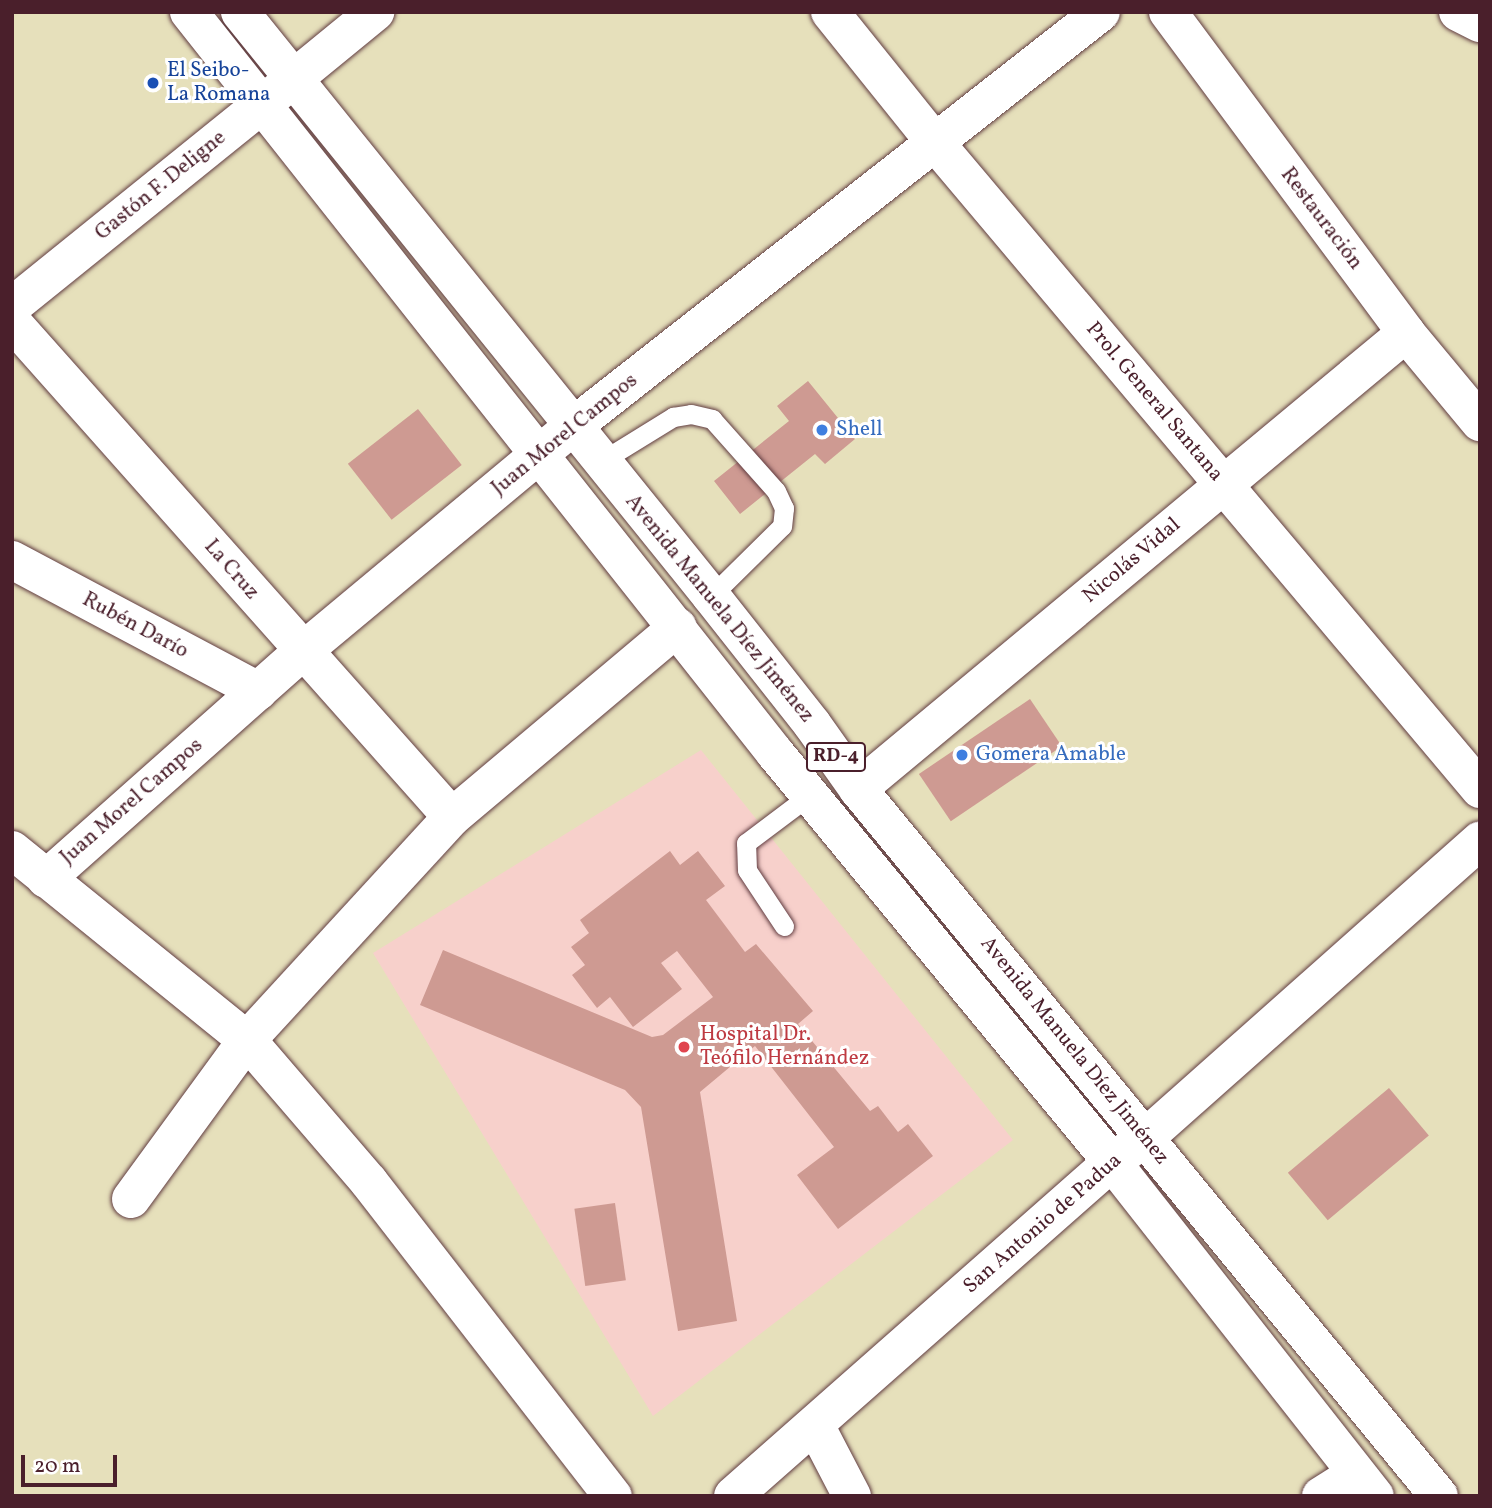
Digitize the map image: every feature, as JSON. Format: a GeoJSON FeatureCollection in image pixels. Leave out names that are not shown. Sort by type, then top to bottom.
{"type":"FeatureCollection","features":[{"type":"Feature","properties":{"kind":"street","name":"Avenida Manuela Díez Jiménez"},"geometry":{"type":"LineString","coordinates":[[189,12],[264,103],[539,456],[678,627],[810,796],[1112,1162],[1366,1485]]}},
{"type":"Feature","properties":{"kind":"street","name":"Avenida Manuela Díez Jiménez"},"geometry":{"type":"LineString","coordinates":[[240,12],[600,462],[711,596],[858,789],[998,955],[1439,1496]]}},
{"type":"Feature","properties":{"kind":"street","name":"Gastón F. Deligne"},"geometry":{"type":"LineString","coordinates":[[12,306],[375,12]]}},
{"type":"Feature","properties":{"kind":"street","name":"Prol. General Santana"},"geometry":{"type":"LineString","coordinates":[[830,12],[933,141],[1480,789]]}},
{"type":"Feature","properties":{"kind":"street","name":"Juan Morel Campos"},"geometry":{"type":"LineString","coordinates":[[46,878],[303,651],[572,427],[933,141],[1101,12]]}},
{"type":"Feature","properties":{"kind":"street","name":"Restauración"},"geometry":{"type":"LineString","coordinates":[[1168,12],[1406,333],[1480,422]]}},
{"type":"Feature","properties":{"kind":"street"},"geometry":{"type":"LineString","coordinates":[[1458,12],[1480,23]]}},
{"type":"Feature","properties":{"kind":"street","name":"La Cruz"},"geometry":{"type":"LineString","coordinates":[[12,322],[452,817]]}},
{"type":"Feature","properties":{"kind":"street","name":"Nicolás Vidal"},"geometry":{"type":"LineString","coordinates":[[858,789],[1406,333]]}},
{"type":"Feature","properties":{"kind":"street","name":"Rubén Darío"},"geometry":{"type":"LineString","coordinates":[[12,560],[258,691]]}},
{"type":"Feature","properties":{"kind":"street"},"geometry":{"type":"LineString","coordinates":[[131,1199],[247,1040],[452,817],[678,627]]}},
{"type":"Feature","properties":{"kind":"street","name":"San Antonio de Padua"},"geometry":{"type":"LineString","coordinates":[[733,1496],[1112,1162],[1145,1138],[1480,841]]}},
{"type":"Feature","properties":{"kind":"street"},"geometry":{"type":"LineString","coordinates":[[12,850],[247,1040],[369,1182],[613,1496]]}},
{"type":"Feature","properties":{"kind":"street"},"geometry":{"type":"LineString","coordinates":[[964,982],[998,955]]}},
{"type":"Feature","properties":{"kind":"street"},"geometry":{"type":"LineString","coordinates":[[816,1425],[852,1496]]}},
{"type":"Feature","properties":{"kind":"street"},"geometry":{"type":"LineString","coordinates":[[1321,1496],[1366,1485]]}},
{"type":"Feature","properties":{"kind":"lane"},"geometry":{"type":"LineString","coordinates":[[600,462],[673,417],[691,414],[712,419],[776,491],[784,508],[782,526],[711,596]]}},
{"type":"Feature","properties":{"kind":"lane"},"geometry":{"type":"LineString","coordinates":[[784,926],[747,870],[746,843],[810,796]]}},
{"type":"Feature","properties":{"kind":"shaded area","name":"Hospital Dr. Teófilo Hernández"},"geometry":{"type":"Polygon","coordinates":[[[701,750],[1013,1140],[653,1416],[373,953],[701,750]]]}},
{"type":"Feature","properties":{"kind":"building"},"geometry":{"type":"Polygon","coordinates":[[[808,381],[855,439],[825,464],[815,454],[740,514],[714,481],[789,421],[777,406],[808,381]]]}},
{"type":"Feature","properties":{"kind":"building"},"geometry":{"type":"Polygon","coordinates":[[[418,409],[462,465],[392,520],[348,464],[418,409]]]}},
{"type":"Feature","properties":{"kind":"building"},"geometry":{"type":"Polygon","coordinates":[[[1030,699],[1062,746],[951,821],[919,774],[1030,699]]]}},
{"type":"Feature","properties":{"kind":"building"},"geometry":{"type":"Polygon","coordinates":[[[670,851],[680,865],[698,851],[725,886],[706,900],[745,952],[756,944],[813,1011],[798,1024],[870,1111],[878,1106],[898,1132],[908,1124],[933,1156],[838,1229],[797,1175],[834,1147],[755,1046],[700,1092],[737,1321],[678,1331],[641,1107],[625,1090],[420,1005],[443,950],[652,1037],[663,1035],[713,997],[677,951],[661,963],[682,989],[633,1027],[610,997],[597,1008],[572,975],[585,965],[571,947],[589,933],[580,920],[670,851]]]}},
{"type":"Feature","properties":{"kind":"building"},"geometry":{"type":"Polygon","coordinates":[[[1389,1088],[1429,1135],[1328,1220],[1288,1173],[1389,1088]]]}},
{"type":"Feature","properties":{"kind":"building"},"geometry":{"type":"Polygon","coordinates":[[[615,1203],[626,1280],[585,1286],[574,1209],[615,1203]]]}},
{"type":"Feature","properties":{"kind":"place","name":"El Seibo- La Romana"},"geometry":{"type":"Point","coordinates":[153,83]}},
{"type":"Feature","properties":{"kind":"place","name":"Shell"},"geometry":{"type":"Point","coordinates":[822,430]}},
{"type":"Feature","properties":{"kind":"place","name":"Gomera Amable"},"geometry":{"type":"Point","coordinates":[962,755]}},
{"type":"Feature","properties":{"kind":"place","name":"Hospital Dr. Teófilo Hernández"},"geometry":{"type":"Point","coordinates":[684,1047]}}]}
